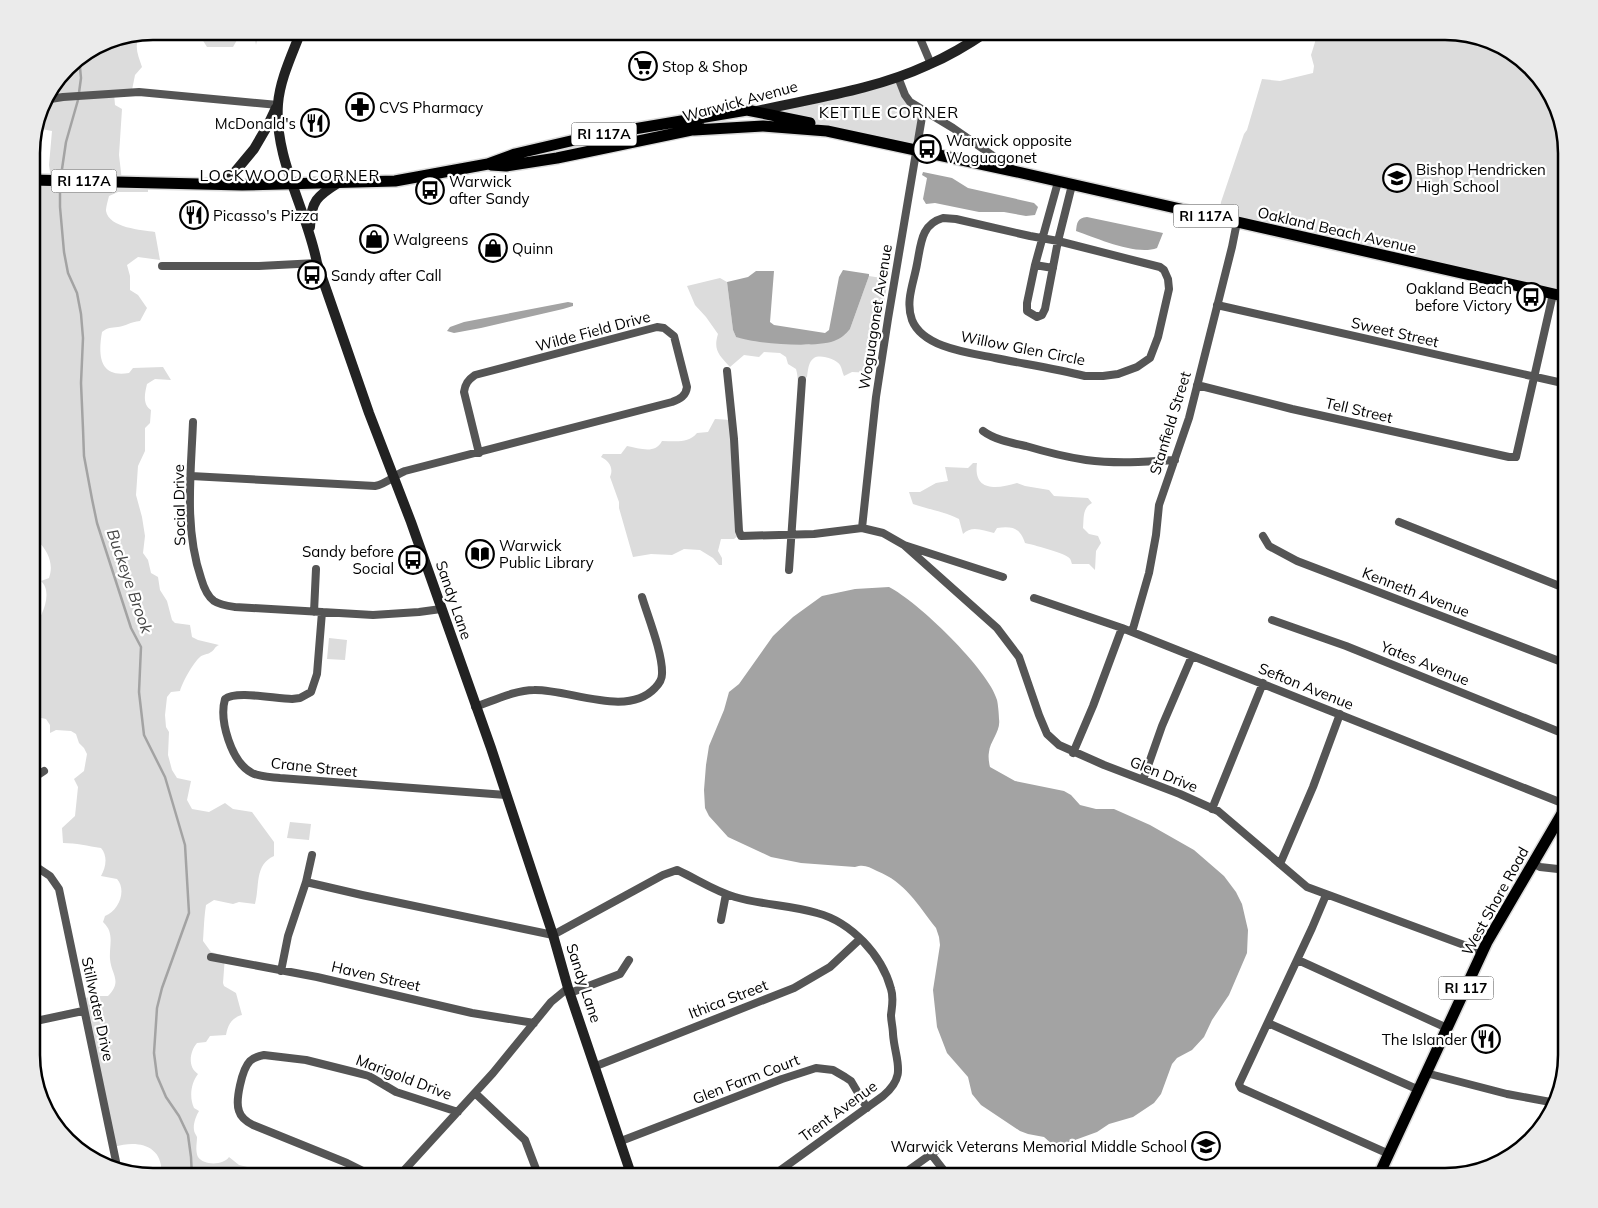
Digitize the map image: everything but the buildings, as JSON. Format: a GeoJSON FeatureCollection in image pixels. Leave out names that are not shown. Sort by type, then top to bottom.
{"type":"FeatureCollection","features":[{"type":"Feature","properties":{"kind":"main road","name":"Sandy Lane"},"geometry":{"type":"LineString","coordinates":[[297,40],[285,72],[278,105],[282,146],[292,183],[310,233],[317,263],[506,795],[629,1168]]}},
{"type":"Feature","properties":{"kind":"main road","name":"Warwick Avenue"},"geometry":{"type":"LineString","coordinates":[[40,180],[224,185],[395,181],[488,164],[515,154],[577,139],[752,110],[834,94],[898,77],[932,64],[974,40]]}},
{"type":"Feature","properties":{"kind":"main road"},"geometry":{"type":"LineString","coordinates":[[224,185],[254,149],[278,105]]}},
{"type":"Feature","properties":{"kind":"main road","name":"Warwick Avenue"},"geometry":{"type":"LineString","coordinates":[[488,164],[506,166],[557,158],[694,130],[748,117],[752,110]]}},
{"type":"Feature","properties":{"kind":"main road","name":"Oakland Beach Avenue"},"geometry":{"type":"LineString","coordinates":[[752,110],[808,122],[845,135]]}},
{"type":"Feature","properties":{"kind":"main road","name":"Oakland Beach Avenue"},"geometry":{"type":"LineString","coordinates":[[694,130],[763,126],[828,131],[1013,171],[1558,295]]}},
{"type":"Feature","properties":{"kind":"main road"},"geometry":{"type":"LineString","coordinates":[[310,233],[311,212],[316,199],[338,183]]}},
{"type":"Feature","properties":{"kind":"main road","name":"West Shore Road"},"geometry":{"type":"LineString","coordinates":[[1382,1168],[1482,952],[1558,820]]}},
{"type":"Feature","properties":{"kind":"street"},"geometry":{"type":"LineString","coordinates":[[921,40],[932,64]]}},
{"type":"Feature","properties":{"kind":"street","name":"Oakland Beach Avenue"},"geometry":{"type":"LineString","coordinates":[[898,77],[910,102],[953,128],[1013,171]]}},
{"type":"Feature","properties":{"kind":"street"},"geometry":{"type":"LineString","coordinates":[[55,98],[139,92],[278,105]]}},
{"type":"Feature","properties":{"kind":"street","name":"Woguagonet Avenue"},"geometry":{"type":"LineString","coordinates":[[862,528],[876,397],[923,111]]}},
{"type":"Feature","properties":{"kind":"street"},"geometry":{"type":"LineString","coordinates":[[1058,182],[1035,265],[1027,302],[1027,310],[1030,314],[1037,317],[1042,315],[1045,309],[1058,241],[1072,185]]}},
{"type":"Feature","properties":{"kind":"street","name":"Willow Glen Circle"},"geometry":{"type":"LineString","coordinates":[[943,218],[956,219],[1058,241],[1149,263],[1164,270],[1169,283],[1167,300],[1155,349],[1150,358],[1144,363],[1118,374],[1085,376],[964,352],[939,344],[918,330],[910,313],[910,295],[923,237],[926,228],[932,222],[943,218]]}},
{"type":"Feature","properties":{"kind":"street","name":"Stanfield Street"},"geometry":{"type":"LineString","coordinates":[[1132,632],[1150,573],[1159,505],[1189,418],[1237,222]]}},
{"type":"Feature","properties":{"kind":"street"},"geometry":{"type":"LineString","coordinates":[[162,266],[259,266],[317,263]]}},
{"type":"Feature","properties":{"kind":"street"},"geometry":{"type":"LineString","coordinates":[[1035,265],[1054,268]]}},
{"type":"Feature","properties":{"kind":"street"},"geometry":{"type":"LineString","coordinates":[[1534,377],[1553,294]]}},
{"type":"Feature","properties":{"kind":"street","name":"Sweet Street"},"geometry":{"type":"LineString","coordinates":[[1217,305],[1558,382]]}},
{"type":"Feature","properties":{"kind":"street","name":"Wilde Field Drive"},"geometry":{"type":"LineString","coordinates":[[191,476],[375,486],[404,471],[479,452],[681,398],[686,393],[687,383],[674,336],[664,328],[657,327],[475,375],[465,384],[464,392],[479,452]]}},
{"type":"Feature","properties":{"kind":"street"},"geometry":{"type":"LineString","coordinates":[[727,371],[734,439],[739,531],[741,536],[792,535],[862,528],[883,533],[904,545],[1003,577]]}},
{"type":"Feature","properties":{"kind":"street","name":"Tell Street"},"geometry":{"type":"LineString","coordinates":[[1197,385],[1451,444],[1516,457],[1534,377]]}},
{"type":"Feature","properties":{"kind":"street"},"geometry":{"type":"LineString","coordinates":[[789,570],[802,380]]}},
{"type":"Feature","properties":{"kind":"street","name":"Social Drive"},"geometry":{"type":"LineString","coordinates":[[193,422],[190,518],[193,548],[202,583],[214,601],[225,606],[235,607],[373,615],[441,609]]}},
{"type":"Feature","properties":{"kind":"street"},"geometry":{"type":"LineString","coordinates":[[983,431],[993,437],[1006,441],[1087,460],[1124,462],[1175,460]]}},
{"type":"Feature","properties":{"kind":"street"},"geometry":{"type":"LineString","coordinates":[[1399,522],[1558,584]]}},
{"type":"Feature","properties":{"kind":"street","name":"Kenneth Avenue"},"geometry":{"type":"LineString","coordinates":[[1263,536],[1269,546],[1297,561],[1558,661]]}},
{"type":"Feature","properties":{"kind":"street","name":"Glen Drive"},"geometry":{"type":"LineString","coordinates":[[904,545],[1008,640],[1019,657],[1047,734],[1059,745],[1212,809],[1229,819],[1307,887],[1482,952]]}},
{"type":"Feature","properties":{"kind":"street"},"geometry":{"type":"LineString","coordinates":[[316,570],[318,612]]}},
{"type":"Feature","properties":{"kind":"street"},"geometry":{"type":"LineString","coordinates":[[475,707],[531,690],[549,690],[605,701],[631,700],[649,693],[657,685],[662,675],[661,661],[642,597]]}},
{"type":"Feature","properties":{"kind":"street","name":"Sefton Avenue"},"geometry":{"type":"LineString","coordinates":[[1034,598],[1122,628],[1558,801]]}},
{"type":"Feature","properties":{"kind":"street","name":"Crane Street"},"geometry":{"type":"LineString","coordinates":[[318,612],[317,674],[311,692],[300,698],[292,699],[239,695],[229,695],[225,699],[225,727],[234,754],[242,764],[252,773],[280,778],[506,795]]}},
{"type":"Feature","properties":{"kind":"street","name":"Yates Avenue"},"geometry":{"type":"LineString","coordinates":[[1272,620],[1346,646],[1558,731]]}},
{"type":"Feature","properties":{"kind":"street"},"geometry":{"type":"LineString","coordinates":[[1073,752],[1093,706],[1122,628]]}},
{"type":"Feature","properties":{"kind":"street"},"geometry":{"type":"LineString","coordinates":[[1143,780],[1162,726],[1192,656]]}},
{"type":"Feature","properties":{"kind":"street"},"geometry":{"type":"LineString","coordinates":[[1212,809],[1263,683]]}},
{"type":"Feature","properties":{"kind":"street"},"geometry":{"type":"LineString","coordinates":[[1280,864],[1313,787],[1340,714]]}},
{"type":"Feature","properties":{"kind":"street"},"geometry":{"type":"LineString","coordinates":[[40,774],[44,771]]}},
{"type":"Feature","properties":{"kind":"street"},"geometry":{"type":"LineString","coordinates":[[281,971],[288,936],[306,882],[312,855]]}},
{"type":"Feature","properties":{"kind":"street"},"geometry":{"type":"LineString","coordinates":[[1533,862],[1540,867],[1558,869]]}},
{"type":"Feature","properties":{"kind":"street","name":"Stillwater Drive"},"geometry":{"type":"LineString","coordinates":[[40,869],[50,876],[59,889],[116,1162]]}},
{"type":"Feature","properties":{"kind":"street","name":"Trent Avenue"},"geometry":{"type":"LineString","coordinates":[[553,935],[588,914],[677,870],[726,894],[754,902],[818,913],[838,922],[860,939],[883,966],[892,990],[894,1048],[899,1071],[898,1078],[893,1087],[867,1108],[784,1168]]}},
{"type":"Feature","properties":{"kind":"street"},"geometry":{"type":"LineString","coordinates":[[306,882],[553,935]]}},
{"type":"Feature","properties":{"kind":"street"},"geometry":{"type":"LineString","coordinates":[[721,920],[726,894]]}},
{"type":"Feature","properties":{"kind":"street"},"geometry":{"type":"LineString","coordinates":[[1326,895],[1298,960],[1239,1084],[1241,1088],[1389,1154]]}},
{"type":"Feature","properties":{"kind":"street","name":"Ithica Street"},"geometry":{"type":"LineString","coordinates":[[596,1066],[794,988],[830,967],[860,939]]}},
{"type":"Feature","properties":{"kind":"street","name":"Haven Street"},"geometry":{"type":"LineString","coordinates":[[211,957],[367,988],[472,1012],[534,1023]]}},
{"type":"Feature","properties":{"kind":"street"},"geometry":{"type":"LineString","coordinates":[[406,1168],[475,1093],[551,1002],[569,990],[620,974],[629,960]]}},
{"type":"Feature","properties":{"kind":"street"},"geometry":{"type":"LineString","coordinates":[[1298,960],[1447,1028]]}},
{"type":"Feature","properties":{"kind":"street"},"geometry":{"type":"LineString","coordinates":[[40,1020],[84,1011]]}},
{"type":"Feature","properties":{"kind":"street"},"geometry":{"type":"LineString","coordinates":[[1268,1023],[1418,1090]]}},
{"type":"Feature","properties":{"kind":"street","name":"Marigold Drive"},"geometry":{"type":"LineString","coordinates":[[357,1168],[245,1120],[239,1112],[238,1098],[244,1070],[248,1062],[264,1055],[306,1060],[369,1076],[396,1092],[458,1112]]}},
{"type":"Feature","properties":{"kind":"street","name":"Glen Farm Court"},"geometry":{"type":"LineString","coordinates":[[620,1141],[782,1079],[816,1068],[833,1070],[846,1076],[867,1108]]}},
{"type":"Feature","properties":{"kind":"street"},"geometry":{"type":"LineString","coordinates":[[1426,1073],[1507,1094],[1548,1101]]}},
{"type":"Feature","properties":{"kind":"street"},"geometry":{"type":"LineString","coordinates":[[475,1093],[525,1140],[536,1168]]}},
{"type":"Feature","properties":{"kind":"street"},"geometry":{"type":"LineString","coordinates":[[912,1168],[944,1145]]}},
{"type":"Feature","properties":{"kind":"street"},"geometry":{"type":"LineString","coordinates":[[931,1154],[942,1168]]}},
{"type":"Feature","properties":{"kind":"shaded area"},"geometry":{"type":"Polygon","coordinates":[[[203,40],[237,40],[233,47],[207,47],[203,40]]]}},
{"type":"Feature","properties":{"kind":"shaded area","name":"Bishop Hendricken High School"},"geometry":{"type":"Polygon","coordinates":[[[1316,40],[1453,40],[1481,46],[1502,55],[1525,73],[1539,90],[1546,103],[1557,138],[1558,294],[1219,218],[1221,202],[1247,130],[1262,79],[1280,81],[1313,73],[1314,66],[1311,55],[1316,40]]]}},
{"type":"Feature","properties":{"kind":"shaded area"},"geometry":{"type":"Polygon","coordinates":[[[137,41],[138,54],[142,67],[135,75],[132,90],[114,93],[115,105],[122,109],[119,155],[122,181],[148,182],[148,192],[118,192],[109,196],[106,211],[108,217],[119,225],[155,232],[160,260],[138,257],[127,265],[130,276],[130,290],[138,295],[147,308],[140,321],[108,328],[102,332],[100,349],[103,363],[112,372],[119,374],[129,373],[133,368],[163,367],[171,380],[155,379],[147,384],[145,402],[151,410],[150,423],[145,428],[145,451],[138,466],[136,495],[145,536],[143,553],[148,560],[151,573],[158,577],[160,590],[167,601],[172,620],[175,623],[190,625],[192,637],[219,645],[208,654],[202,655],[194,664],[180,691],[171,692],[167,697],[165,715],[166,727],[169,732],[168,755],[172,770],[177,778],[191,781],[187,800],[192,809],[209,812],[225,803],[233,809],[252,812],[274,842],[274,856],[263,865],[261,870],[255,904],[239,902],[233,904],[214,900],[206,905],[203,941],[211,952],[225,956],[223,983],[224,986],[236,993],[242,1015],[231,1022],[226,1035],[210,1036],[206,1042],[197,1043],[191,1059],[192,1067],[198,1074],[191,1095],[194,1108],[199,1111],[194,1128],[197,1137],[196,1149],[198,1157],[205,1162],[219,1163],[229,1157],[239,1165],[252,1168],[161,1168],[159,1158],[148,1147],[132,1144],[114,1147],[81,999],[94,996],[108,996],[115,986],[110,959],[111,939],[109,930],[103,922],[105,916],[118,905],[121,889],[117,879],[101,876],[106,862],[105,854],[101,848],[63,843],[62,828],[75,816],[78,787],[74,779],[84,771],[87,754],[79,743],[76,734],[71,731],[56,730],[50,733],[50,725],[46,719],[40,718],[40,617],[46,599],[45,586],[41,581],[49,578],[51,568],[47,553],[40,543],[40,180],[51,179],[49,165],[52,131],[43,129],[44,124],[52,103],[68,78],[90,59],[103,52],[137,41]]]}},
{"type":"Feature","properties":{"kind":"shaded area"},"geometry":{"type":"Polygon","coordinates":[[[893,78],[921,109],[917,149],[818,128],[745,117],[893,78]]]}},
{"type":"Feature","properties":{"kind":"shaded area"},"geometry":{"type":"Polygon","coordinates":[[[923,172],[952,178],[968,188],[1034,203],[1038,207],[1035,215],[1026,216],[1004,212],[979,212],[935,203],[926,204],[923,199],[927,178],[922,175],[923,172]]]}},
{"type":"Feature","properties":{"kind":"shaded area"},"geometry":{"type":"Polygon","coordinates":[[[1087,217],[1163,233],[1157,248],[1138,250],[1128,248],[1076,231],[1079,220],[1087,217]]]}},
{"type":"Feature","properties":{"kind":"shaded area"},"geometry":{"type":"Polygon","coordinates":[[[843,270],[869,274],[869,276],[850,329],[841,338],[825,343],[800,345],[757,342],[736,337],[733,330],[727,282],[748,277],[756,271],[774,271],[770,322],[774,325],[825,333],[829,330],[839,277],[843,270]]]}},
{"type":"Feature","properties":{"kind":"shaded area"},"geometry":{"type":"Polygon","coordinates":[[[869,276],[888,279],[873,373],[852,372],[844,376],[838,363],[828,358],[817,357],[811,362],[807,377],[802,380],[802,393],[798,384],[796,369],[788,364],[786,357],[780,353],[764,352],[759,357],[744,355],[730,367],[718,352],[716,344],[718,334],[695,305],[687,286],[720,278],[727,282],[733,330],[736,337],[809,345],[850,329],[869,276]]]}},
{"type":"Feature","properties":{"kind":"shaded area"},"geometry":{"type":"Polygon","coordinates":[[[568,302],[573,303],[573,306],[481,328],[454,333],[447,331],[450,327],[464,322],[568,302]]]}},
{"type":"Feature","properties":{"kind":"shaded area"},"geometry":{"type":"Polygon","coordinates":[[[715,419],[731,420],[739,535],[734,539],[721,539],[718,551],[722,558],[722,565],[719,565],[713,558],[700,550],[684,549],[672,555],[651,554],[633,557],[619,502],[610,477],[611,468],[601,457],[603,454],[621,454],[627,446],[651,449],[655,448],[662,441],[690,439],[697,433],[708,432],[715,419]]]}},
{"type":"Feature","properties":{"kind":"shaded area"},"geometry":{"type":"Polygon","coordinates":[[[973,463],[977,463],[979,479],[988,486],[994,487],[1017,483],[1049,490],[1054,496],[1088,498],[1092,503],[1085,511],[1083,528],[1089,534],[1098,536],[1101,543],[1096,551],[1095,570],[1089,564],[1072,564],[1065,555],[1025,543],[1021,534],[1015,529],[1007,527],[997,528],[994,533],[973,529],[963,534],[959,519],[913,504],[909,492],[920,492],[936,483],[948,481],[945,467],[968,468],[973,463]]]}},
{"type":"Feature","properties":{"kind":"shaded area"},"geometry":{"type":"Polygon","coordinates":[[[889,587],[917,606],[951,638],[981,672],[991,687],[997,700],[999,723],[990,748],[990,767],[1015,781],[1064,791],[1071,795],[1080,805],[1096,809],[1114,809],[1150,825],[1194,850],[1224,876],[1242,904],[1248,930],[1247,953],[1229,995],[1212,1020],[1204,1037],[1192,1050],[1177,1058],[1172,1064],[1161,1094],[1154,1103],[1133,1117],[1109,1124],[1097,1132],[1064,1144],[1052,1144],[1044,1137],[1020,1131],[981,1105],[972,1094],[968,1077],[947,1053],[937,1027],[933,990],[940,945],[936,928],[917,903],[896,881],[866,866],[855,867],[801,863],[771,857],[728,837],[709,816],[705,808],[704,790],[709,746],[724,710],[729,692],[739,684],[773,636],[793,617],[822,596],[855,589],[889,587]]]}},
{"type":"Feature","properties":{"kind":"shaded area"},"geometry":{"type":"Polygon","coordinates":[[[329,638],[347,640],[345,660],[327,659],[329,638]]]}},
{"type":"Feature","properties":{"kind":"shaded area"},"geometry":{"type":"Polygon","coordinates":[[[290,822],[311,824],[309,840],[287,838],[290,822]]]}},
{"type":"Feature","properties":{"kind":"waterway","name":"Buckeye Brook"},"geometry":{"type":"LineString","coordinates":[[62,169],[66,142],[78,100],[81,78],[80,67]]}},
{"type":"Feature","properties":{"kind":"waterway","name":"Buckeye Brook"},"geometry":{"type":"LineString","coordinates":[[60,185],[64,252],[68,273],[77,293],[81,314],[84,456],[92,499],[97,523],[131,628],[141,647],[139,692],[144,735],[165,777],[185,845],[189,913],[162,988],[157,1008],[154,1053],[157,1076],[166,1097],[179,1116],[188,1135],[192,1168]]}},
{"type":"Feature","properties":{"kind":"place","name":"Stop & Shop"},"geometry":{"type":"Point","coordinates":[643,66]}},
{"type":"Feature","properties":{"kind":"place","name":"CVS Pharmacy"},"geometry":{"type":"Point","coordinates":[360,107]}},
{"type":"Feature","properties":{"kind":"place","name":"McDonald's"},"geometry":{"type":"Point","coordinates":[315,123]}},
{"type":"Feature","properties":{"kind":"place","name":"Warwick opposite Woguagonet"},"geometry":{"type":"Point","coordinates":[927,149]}},
{"type":"Feature","properties":{"kind":"place","name":"Bishop Hendricken High School"},"geometry":{"type":"Point","coordinates":[1397,178]}},
{"type":"Feature","properties":{"kind":"place","name":"Warwick after Sandy"},"geometry":{"type":"Point","coordinates":[430,190]}},
{"type":"Feature","properties":{"kind":"place","name":"Picasso's Pizza"},"geometry":{"type":"Point","coordinates":[194,215]}},
{"type":"Feature","properties":{"kind":"place","name":"Walgreens"},"geometry":{"type":"Point","coordinates":[374,239]}},
{"type":"Feature","properties":{"kind":"place","name":"Quinn"},"geometry":{"type":"Point","coordinates":[493,248]}},
{"type":"Feature","properties":{"kind":"place","name":"Sandy after Call"},"geometry":{"type":"Point","coordinates":[312,275]}},
{"type":"Feature","properties":{"kind":"place","name":"Oakland Beach before Victory"},"geometry":{"type":"Point","coordinates":[1531,297]}},
{"type":"Feature","properties":{"kind":"place","name":"Warwick Public Library"},"geometry":{"type":"Point","coordinates":[480,554]}},
{"type":"Feature","properties":{"kind":"place","name":"Sandy before Social"},"geometry":{"type":"Point","coordinates":[413,560]}},
{"type":"Feature","properties":{"kind":"place","name":"The Islander"},"geometry":{"type":"Point","coordinates":[1486,1039]}},
{"type":"Feature","properties":{"kind":"place","name":"Warwick Veterans Memorial Middle School"},"geometry":{"type":"Point","coordinates":[1206,1146]}},
{"type":"Feature","properties":{"kind":"district","name":"KETTLE CORNER"},"geometry":{"type":"Point","coordinates":[889,112]}},
{"type":"Feature","properties":{"kind":"district","name":"LOCKWOOD CORNER"},"geometry":{"type":"Point","coordinates":[290,175]}}]}
